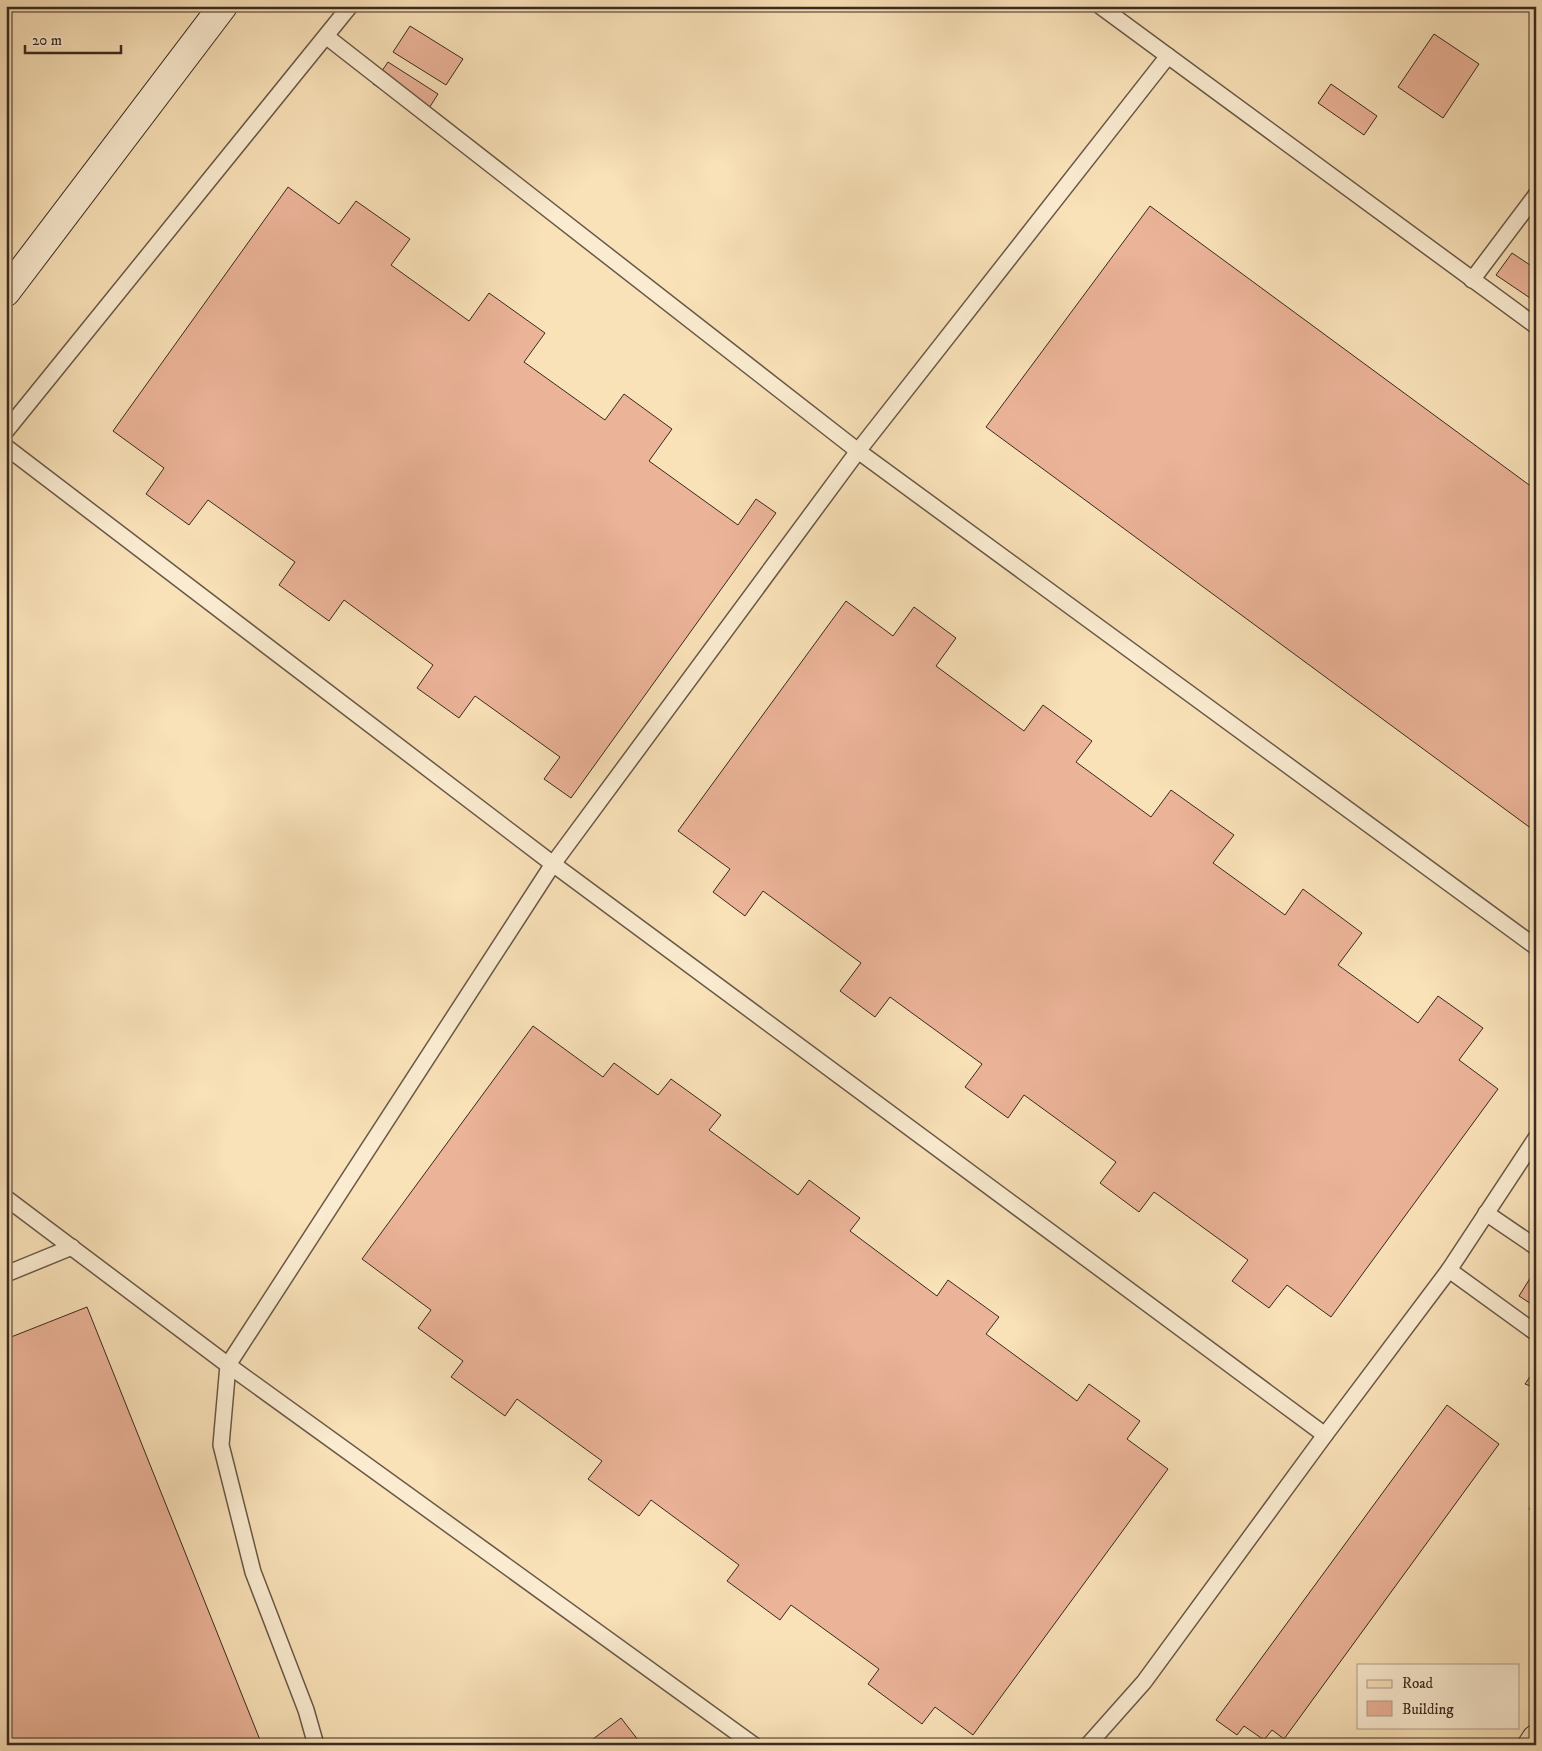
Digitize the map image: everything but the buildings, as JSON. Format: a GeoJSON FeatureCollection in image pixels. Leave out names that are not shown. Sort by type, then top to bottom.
{"type":"FeatureCollection","features":[{"type":"Feature","properties":{"kind":"main road"},"geometry":{"type":"LineString","coordinates":[[1532,1745],[1536,1739]]}},
{"type":"Feature","properties":{"kind":"street"},"geometry":{"type":"LineString","coordinates":[[6,292],[223,6]]}},
{"type":"Feature","properties":{"kind":"lane"},"geometry":{"type":"LineString","coordinates":[[6,431],[327,37],[350,6]]}},
{"type":"Feature","properties":{"kind":"lane"},"geometry":{"type":"LineString","coordinates":[[1100,6],[1536,326]]}},
{"type":"Feature","properties":{"kind":"lane"},"geometry":{"type":"LineString","coordinates":[[327,37],[858,451],[1536,948]]}},
{"type":"Feature","properties":{"kind":"lane"},"geometry":{"type":"LineString","coordinates":[[316,1745],[306,1710],[253,1572],[221,1445],[228,1365],[553,864],[858,451],[1168,56]]}},
{"type":"Feature","properties":{"kind":"lane"},"geometry":{"type":"LineString","coordinates":[[1472,280],[1536,195]]}},
{"type":"Feature","properties":{"kind":"lane"},"geometry":{"type":"LineString","coordinates":[[6,447],[553,864],[1325,1435]]}},
{"type":"Feature","properties":{"kind":"lane"},"geometry":{"type":"LineString","coordinates":[[1088,1745],[1144,1682],[1449,1270],[1536,1138]]}},
{"type":"Feature","properties":{"kind":"lane"},"geometry":{"type":"LineString","coordinates":[[6,1198],[228,1365],[754,1745]]}},
{"type":"Feature","properties":{"kind":"lane"},"geometry":{"type":"LineString","coordinates":[[1486,1212],[1536,1247]]}},
{"type":"Feature","properties":{"kind":"lane"},"geometry":{"type":"LineString","coordinates":[[6,1274],[72,1247]]}},
{"type":"Feature","properties":{"kind":"lane"},"geometry":{"type":"LineString","coordinates":[[1449,1270],[1536,1333]]}}]}
